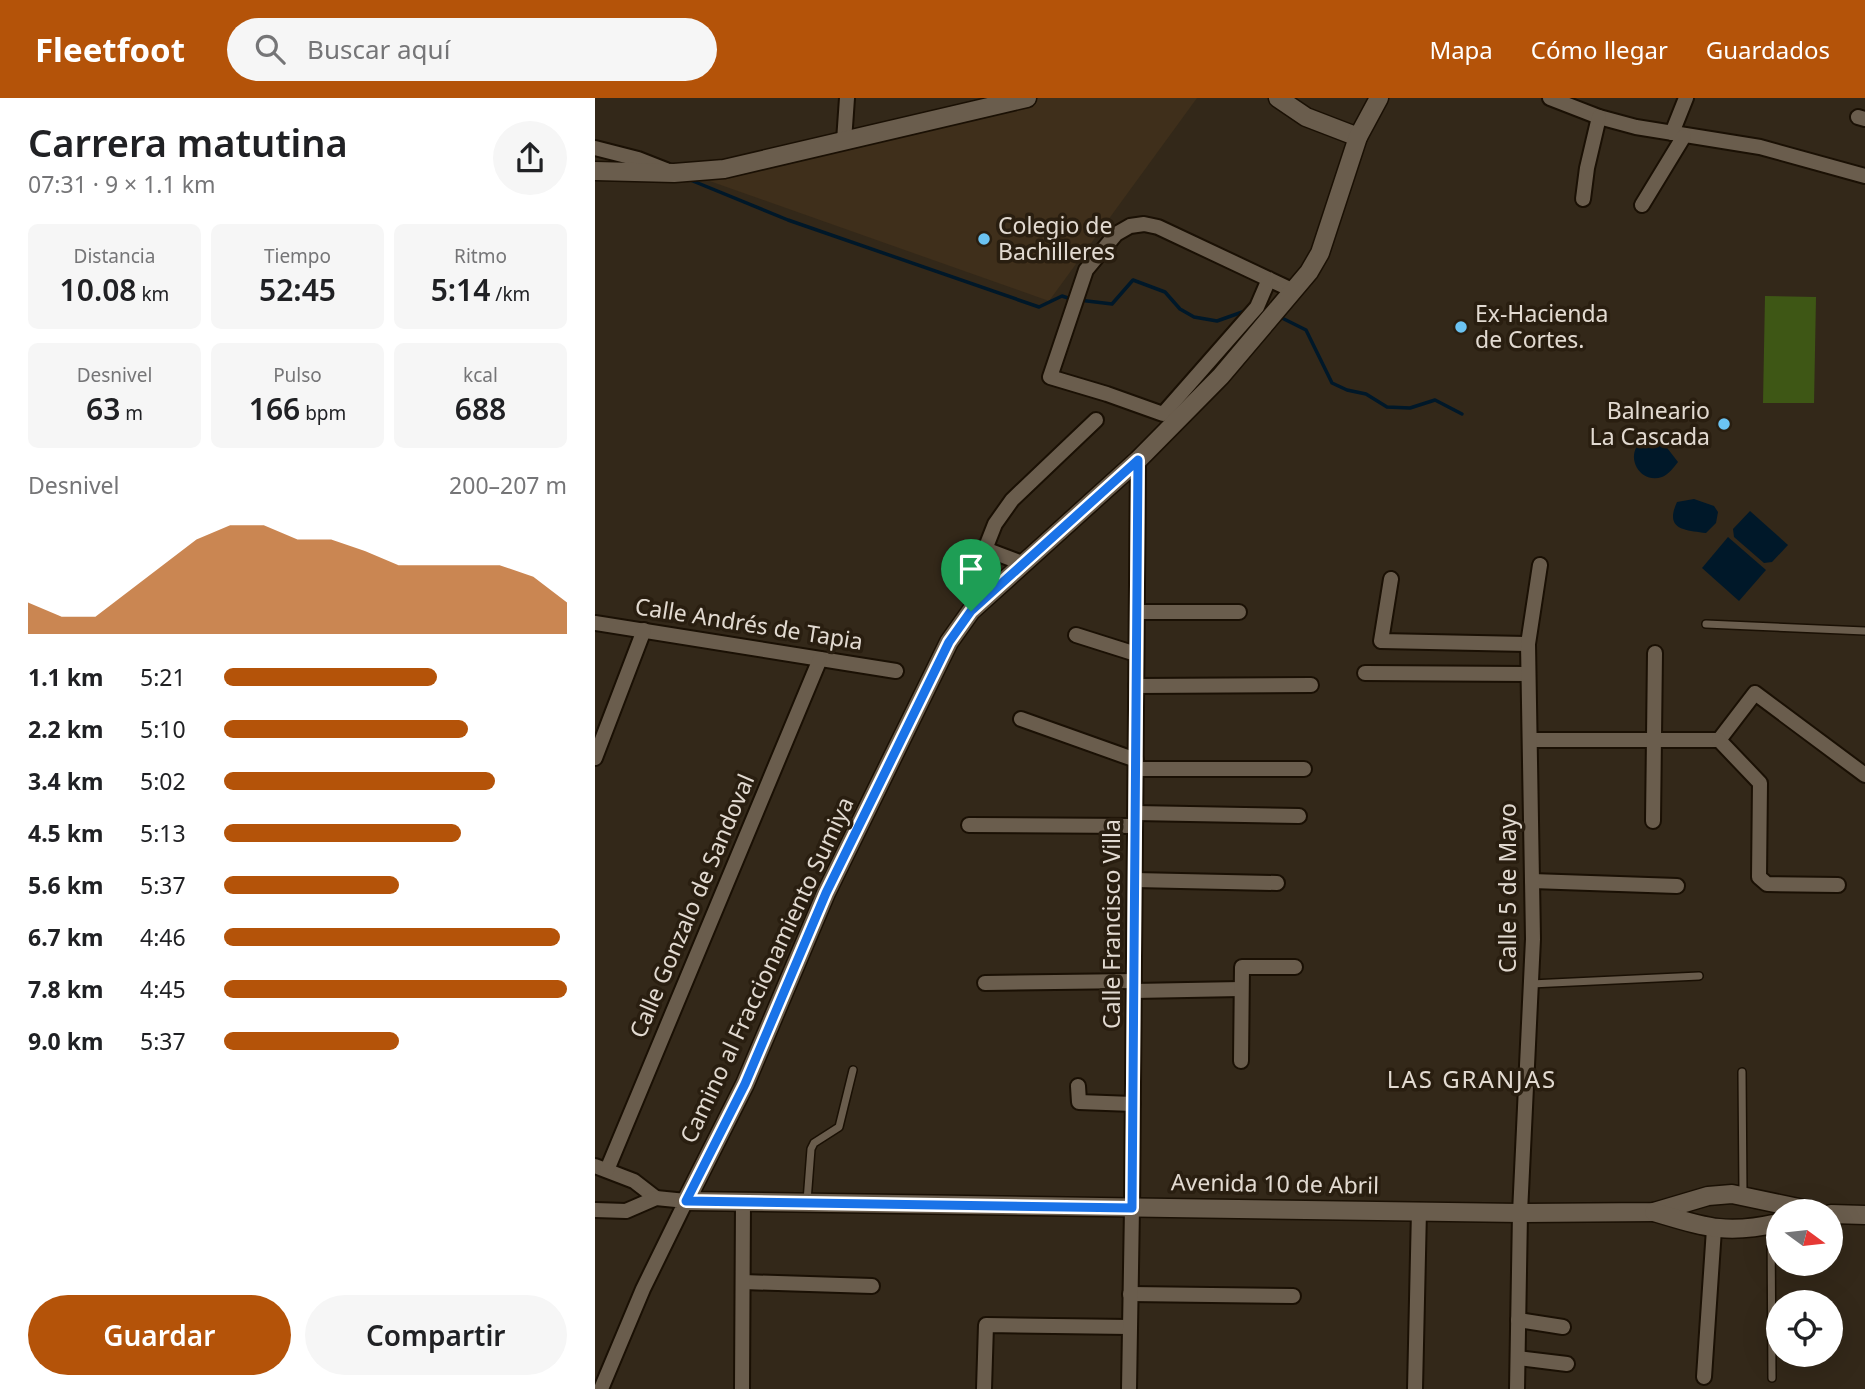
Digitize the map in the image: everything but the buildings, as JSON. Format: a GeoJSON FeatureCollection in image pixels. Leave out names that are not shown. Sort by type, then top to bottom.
{"type":"FeatureCollection","features":[{"type":"Feature","properties":{"kind":"street"},"geometry":{"type":"LineString","coordinates":[[844,141],[847,98]]}},
{"type":"Feature","properties":{"kind":"street"},"geometry":{"type":"LineString","coordinates":[[595,171],[674,173],[725,169],[1027,98]]}},
{"type":"Feature","properties":{"kind":"street"},"geometry":{"type":"LineString","coordinates":[[1277,98],[1306,117],[1358,136]]}},
{"type":"Feature","properties":{"kind":"street","name":"Camino al Fraccionamiento Sumiya"},"geometry":{"type":"LineString","coordinates":[[601,1389],[643,1289],[745,1084],[826,893],[949,642],[971,611],[1138,460],[1221,376],[1294,291],[1320,253],[1358,136],[1379,98]]}},
{"type":"Feature","properties":{"kind":"street"},"geometry":{"type":"LineString","coordinates":[[1550,98],[1599,117],[1636,127],[1760,147],[1865,176]]}},
{"type":"Feature","properties":{"kind":"street"},"geometry":{"type":"LineString","coordinates":[[1642,205],[1678,134],[1686,98]]}},
{"type":"Feature","properties":{"kind":"street"},"geometry":{"type":"LineString","coordinates":[[1583,199],[1599,117]]}},
{"type":"Feature","properties":{"kind":"street"},"geometry":{"type":"LineString","coordinates":[[595,148],[638,159],[674,173]]}},
{"type":"Feature","properties":{"kind":"street"},"geometry":{"type":"LineString","coordinates":[[1269,279],[1257,307],[1163,414],[1049,377],[1086,270],[1116,234],[1130,226],[1145,224],[1158,227],[1269,279],[1294,291]]}},
{"type":"Feature","properties":{"kind":"street"},"geometry":{"type":"LineString","coordinates":[[1022,563],[983,553],[995,524],[1012,500],[1096,419]]}},
{"type":"Feature","properties":{"kind":"street","name":"Calle Francisco Villa"},"geometry":{"type":"LineString","coordinates":[[1129,1389],[1138,460]]}},
{"type":"Feature","properties":{"kind":"street","name":"Calle 5 de Mayo"},"geometry":{"type":"LineString","coordinates":[[1517,1389],[1520,1213],[1531,984],[1528,643],[1540,565]]}},
{"type":"Feature","properties":{"kind":"street"},"geometry":{"type":"LineString","coordinates":[[1391,579],[1381,641],[1528,643]]}},
{"type":"Feature","properties":{"kind":"street"},"geometry":{"type":"LineString","coordinates":[[1137,612],[1239,612]]}},
{"type":"Feature","properties":{"kind":"street","name":"Calle Andrés de Tapia"},"geometry":{"type":"LineString","coordinates":[[595,623],[896,671]]}},
{"type":"Feature","properties":{"kind":"street"},"geometry":{"type":"LineString","coordinates":[[595,758],[644,630]]}},
{"type":"Feature","properties":{"kind":"street"},"geometry":{"type":"LineString","coordinates":[[1076,635],[1136,654]]}},
{"type":"Feature","properties":{"kind":"street"},"geometry":{"type":"LineString","coordinates":[[1653,821],[1655,653]]}},
{"type":"Feature","properties":{"kind":"street","name":"Calle Gonzalo de Sandoval"},"geometry":{"type":"LineString","coordinates":[[601,1168],[820,659]]}},
{"type":"Feature","properties":{"kind":"street"},"geometry":{"type":"LineString","coordinates":[[1365,673],[1528,674]]}},
{"type":"Feature","properties":{"kind":"street"},"geometry":{"type":"LineString","coordinates":[[1136,686],[1311,685]]}},
{"type":"Feature","properties":{"kind":"street"},"geometry":{"type":"LineString","coordinates":[[1719,740],[1755,693],[1865,775]]}},
{"type":"Feature","properties":{"kind":"street"},"geometry":{"type":"LineString","coordinates":[[1021,719],[1136,765],[1304,769]]}},
{"type":"Feature","properties":{"kind":"street"},"geometry":{"type":"LineString","coordinates":[[1529,740],[1719,740],[1761,783],[1759,877],[1767,884],[1838,885]]}},
{"type":"Feature","properties":{"kind":"street"},"geometry":{"type":"LineString","coordinates":[[969,825],[1299,816]]}},
{"type":"Feature","properties":{"kind":"street"},"geometry":{"type":"LineString","coordinates":[[1135,880],[1277,883]]}},
{"type":"Feature","properties":{"kind":"street"},"geometry":{"type":"LineString","coordinates":[[1532,881],[1677,886]]}},
{"type":"Feature","properties":{"kind":"street"},"geometry":{"type":"LineString","coordinates":[[1241,1061],[1242,967],[1295,967]]}},
{"type":"Feature","properties":{"kind":"street"},"geometry":{"type":"LineString","coordinates":[[985,982],[1241,989]]}},
{"type":"Feature","properties":{"kind":"street"},"geometry":{"type":"LineString","coordinates":[[1078,1086],[1079,1102],[1133,1104]]}},
{"type":"Feature","properties":{"kind":"street"},"geometry":{"type":"LineString","coordinates":[[601,1168],[634,1181],[656,1198]]}},
{"type":"Feature","properties":{"kind":"street","name":"Avenida 10 de Abril"},"geometry":{"type":"LineString","coordinates":[[686,1201],[1520,1213],[1654,1212],[1708,1196],[1732,1194],[1766,1201]]}},
{"type":"Feature","properties":{"kind":"street"},"geometry":{"type":"LineString","coordinates":[[1704,1377],[1711,1228],[1704,1212],[1708,1196]]}},
{"type":"Feature","properties":{"kind":"street"},"geometry":{"type":"LineString","coordinates":[[595,1210],[627,1211],[656,1198],[686,1201]]}},
{"type":"Feature","properties":{"kind":"street"},"geometry":{"type":"LineString","coordinates":[[1749,1198],[1766,1222]]}},
{"type":"Feature","properties":{"kind":"street"},"geometry":{"type":"LineString","coordinates":[[742,1389],[743,1202]]}},
{"type":"Feature","properties":{"kind":"street"},"geometry":{"type":"LineString","coordinates":[[1415,1389],[1419,1210]]}},
{"type":"Feature","properties":{"kind":"street","name":"Avenida 10 de Abril"},"geometry":{"type":"LineString","coordinates":[[1654,1212],[1711,1228],[1732,1230],[1766,1225]]}},
{"type":"Feature","properties":{"kind":"street"},"geometry":{"type":"LineString","coordinates":[[1843,1214],[1865,1215]]}},
{"type":"Feature","properties":{"kind":"street"},"geometry":{"type":"LineString","coordinates":[[743,1282],[872,1286]]}},
{"type":"Feature","properties":{"kind":"street"},"geometry":{"type":"LineString","coordinates":[[1130,1294],[1293,1296]]}},
{"type":"Feature","properties":{"kind":"street"},"geometry":{"type":"LineString","coordinates":[[1518,1320],[1563,1327]]}},
{"type":"Feature","properties":{"kind":"street"},"geometry":{"type":"LineString","coordinates":[[984,1389],[986,1325],[1129,1327]]}},
{"type":"Feature","properties":{"kind":"street"},"geometry":{"type":"LineString","coordinates":[[1518,1358],[1567,1364]]}},
{"type":"Feature","properties":{"kind":"lane"},"geometry":{"type":"LineString","coordinates":[[1706,624],[1865,631]]}},
{"type":"Feature","properties":{"kind":"lane"},"geometry":{"type":"LineString","coordinates":[[1531,984],[1699,976]]}},
{"type":"Feature","properties":{"kind":"lane"},"geometry":{"type":"LineString","coordinates":[[807,1203],[811,1149],[814,1143],[839,1127],[853,1070]]}},
{"type":"Feature","properties":{"kind":"lane"},"geometry":{"type":"LineString","coordinates":[[1742,1072],[1749,1198]]}},
{"type":"Feature","properties":{"kind":"lane"},"geometry":{"type":"LineString","coordinates":[[1769,1276],[1772,1378]]}},
{"type":"Feature","properties":{"kind":"shaded area","name":"Colegio de Bachilleres"},"geometry":{"type":"Polygon","coordinates":[[[1039,98],[1197,98],[1049,301],[701,178],[1039,98]]]}},
{"type":"Feature","properties":{"kind":"green space"},"geometry":{"type":"Polygon","coordinates":[[[1765,296],[1816,297],[1814,403],[1763,403],[1765,296]]]}},
{"type":"Feature","properties":{"kind":"water"},"geometry":{"type":"Polygon","coordinates":[[[1654,431],[1678,462],[1666,475],[1655,478],[1643,474],[1634,459],[1637,446],[1654,431]]]}},
{"type":"Feature","properties":{"kind":"water"},"geometry":{"type":"Polygon","coordinates":[[[1694,499],[1714,506],[1718,512],[1716,523],[1706,533],[1679,527],[1673,518],[1677,502],[1694,499]]]}},
{"type":"Feature","properties":{"kind":"water"},"geometry":{"type":"Polygon","coordinates":[[[1750,511],[1788,545],[1772,562],[1764,563],[1734,537],[1733,529],[1750,511]]]}},
{"type":"Feature","properties":{"kind":"water"},"geometry":{"type":"Polygon","coordinates":[[[1728,537],[1766,570],[1739,601],[1702,568],[1728,537]]]}},
{"type":"Feature","properties":{"kind":"waterway"},"geometry":{"type":"LineString","coordinates":[[688,179],[788,220],[1039,307],[1062,296],[1071,299]]}},
{"type":"Feature","properties":{"kind":"waterway"},"geometry":{"type":"LineString","coordinates":[[1079,300],[1112,304],[1133,280],[1165,292],[1180,309],[1194,317],[1217,321],[1248,310]]}},
{"type":"Feature","properties":{"kind":"waterway"},"geometry":{"type":"LineString","coordinates":[[1280,317],[1306,330],[1332,383],[1366,394],[1387,407],[1410,408],[1435,400],[1462,414]]}},
{"type":"Feature","properties":{"kind":"place","name":"Colegio de Bachilleres"},"geometry":{"type":"Point","coordinates":[984,239]}},
{"type":"Feature","properties":{"kind":"place","name":"Ex-Hacienda de Cortes."},"geometry":{"type":"Point","coordinates":[1461,327]}},
{"type":"Feature","properties":{"kind":"place","name":"Balneario La Cascada"},"geometry":{"type":"Point","coordinates":[1724,424]}},
{"type":"Feature","properties":{"kind":"district","name":"LAS GRANJAS"},"geometry":{"type":"Point","coordinates":[1472,1080]}},
{"type":"Feature","properties":{"kind":"route"},"geometry":{"type":"LineString","coordinates":[[1138,460],[1132,1208],[686,1201],[745,1084],[826,893],[949,642],[971,611],[1138,460]]}}]}
